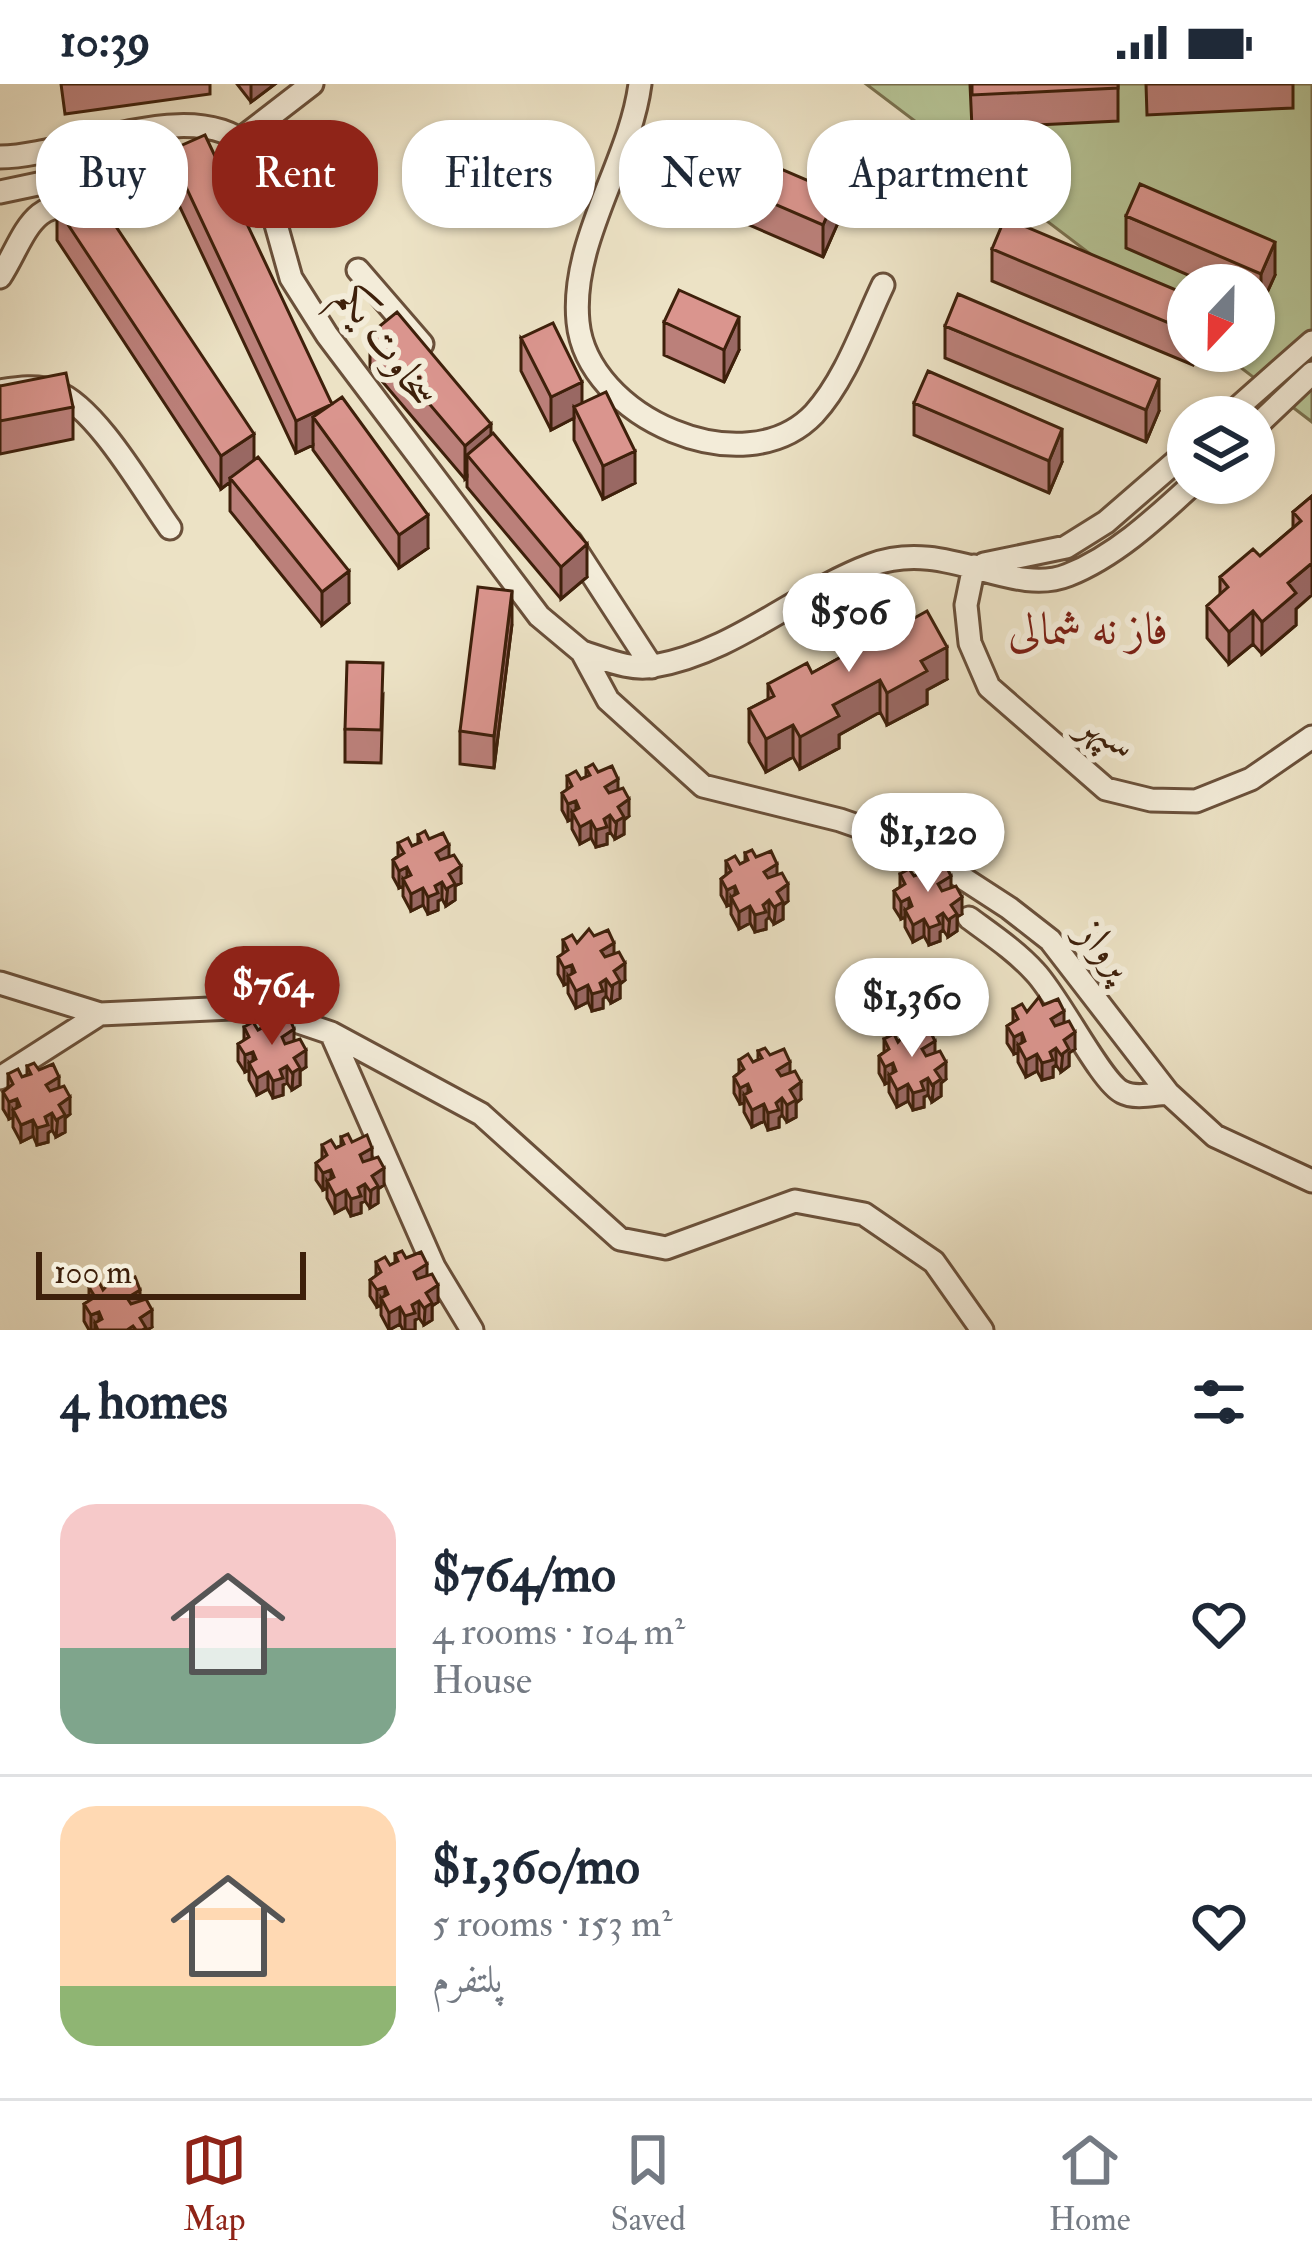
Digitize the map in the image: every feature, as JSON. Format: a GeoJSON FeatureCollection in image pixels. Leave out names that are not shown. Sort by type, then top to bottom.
{"type":"FeatureCollection","features":[{"type":"Feature","properties":{"kind":"street"},"geometry":{"type":"LineString","coordinates":[[266,120],[313,84]]}},
{"type":"Feature","properties":{"kind":"street"},"geometry":{"type":"LineString","coordinates":[[640,84],[637,111],[586,260],[578,323],[599,376],[642,416],[708,443],[768,441],[813,416],[845,366],[883,285]]}},
{"type":"Feature","properties":{"kind":"street"},"geometry":{"type":"LineString","coordinates":[[0,157],[36,150]]}},
{"type":"Feature","properties":{"kind":"street"},"geometry":{"type":"LineString","coordinates":[[0,192],[36,184]]}},
{"type":"Feature","properties":{"kind":"street"},"geometry":{"type":"LineString","coordinates":[[0,277],[36,214]]}},
{"type":"Feature","properties":{"kind":"street","name":"سخاوت یکم"},"geometry":{"type":"LineString","coordinates":[[277,228],[291,278],[327,335],[539,616],[582,652]]}},
{"type":"Feature","properties":{"kind":"street"},"geometry":{"type":"LineString","coordinates":[[358,270],[382,292],[437,364]]}},
{"type":"Feature","properties":{"kind":"street"},"geometry":{"type":"LineString","coordinates":[[1251,396],[1312,342]]}},
{"type":"Feature","properties":{"kind":"street"},"geometry":{"type":"LineString","coordinates":[[1275,408],[1312,373]]}},
{"type":"Feature","properties":{"kind":"street"},"geometry":{"type":"LineString","coordinates":[[0,391],[26,387],[58,392],[94,423],[170,528]]}},
{"type":"Feature","properties":{"kind":"street"},"geometry":{"type":"LineString","coordinates":[[974,566],[1066,548],[1106,522],[1167,469]]}},
{"type":"Feature","properties":{"kind":"street"},"geometry":{"type":"LineString","coordinates":[[582,652],[652,667],[737,639],[870,566],[921,554],[1029,581],[1066,577],[1121,545],[1169,504]]}},
{"type":"Feature","properties":{"kind":"street"},"geometry":{"type":"LineString","coordinates":[[558,524],[652,667]]}},
{"type":"Feature","properties":{"kind":"street","name":"سپهر"},"geometry":{"type":"LineString","coordinates":[[974,566],[966,605],[970,643],[989,687],[1106,788],[1151,800],[1196,801],[1251,779],[1312,737]]}},
{"type":"Feature","properties":{"kind":"street","name":"پرواز"},"geometry":{"type":"LineString","coordinates":[[582,652],[608,700],[703,786],[840,820],[912,845],[1009,908],[1050,940],[1168,1093],[1215,1136],[1312,1181]]}},
{"type":"Feature","properties":{"kind":"street"},"geometry":{"type":"LineString","coordinates":[[969,919],[1036,973],[1089,1046],[1102,1076],[1118,1091],[1130,1096],[1168,1093]]}},
{"type":"Feature","properties":{"kind":"street"},"geometry":{"type":"LineString","coordinates":[[0,983],[100,1014],[254,1006],[332,1033],[482,1114],[620,1239],[666,1248],[795,1202],[864,1214],[934,1262],[982,1330]]}},
{"type":"Feature","properties":{"kind":"street"},"geometry":{"type":"LineString","coordinates":[[0,1078],[100,1014]]}},
{"type":"Feature","properties":{"kind":"street"},"geometry":{"type":"LineString","coordinates":[[332,1033],[434,1267],[472,1330]]}},
{"type":"Feature","properties":{"kind":"green space"},"geometry":{"type":"Polygon","coordinates":[[[866,84],[1312,84],[1312,422],[1247,372],[1275,372],[1275,264],[1167,264],[1167,312],[1056,228],[1071,228],[1071,120],[914,120],[866,84]]]}},
{"type":"Feature","properties":{"kind":"building"},"geometry":{"type":"Polygon","coordinates":[[[972,84],[1118,84],[1118,88],[972,95],[972,84]]]}},
{"type":"Feature","properties":{"kind":"building"},"geometry":{"type":"Polygon","coordinates":[[[205,135],[212,150],[212,228],[249,228],[332,404],[296,421],[188,191],[188,143],[205,135]]]}},
{"type":"Feature","properties":{"kind":"building"},"geometry":{"type":"Polygon","coordinates":[[[783,170],[807,180],[807,218],[783,208],[783,170]]]}},
{"type":"Feature","properties":{"kind":"building"},"geometry":{"type":"Polygon","coordinates":[[[1140,184],[1275,242],[1265,264],[1238,264],[1126,216],[1140,184]]]}},
{"type":"Feature","properties":{"kind":"building"},"geometry":{"type":"Polygon","coordinates":[[[70,228],[117,228],[254,434],[221,456],[70,228]]]}},
{"type":"Feature","properties":{"kind":"building"},"geometry":{"type":"Polygon","coordinates":[[[1001,228],[1029,228],[1167,286],[1167,322],[992,249],[1001,228]]]}},
{"type":"Feature","properties":{"kind":"building"},"geometry":{"type":"Polygon","coordinates":[[[679,290],[739,317],[724,350],[664,322],[679,290]]]}},
{"type":"Feature","properties":{"kind":"building"},"geometry":{"type":"Polygon","coordinates":[[[958,294],[1159,379],[1146,410],[945,326],[958,294]]]}},
{"type":"Feature","properties":{"kind":"building"},"geometry":{"type":"Polygon","coordinates":[[[397,312],[491,424],[465,446],[370,334],[397,312]]]}},
{"type":"Feature","properties":{"kind":"building"},"geometry":{"type":"Polygon","coordinates":[[[553,323],[582,382],[551,397],[521,338],[553,323]]]}},
{"type":"Feature","properties":{"kind":"building"},"geometry":{"type":"Polygon","coordinates":[[[928,371],[1062,429],[1049,461],[914,403],[928,371]]]}},
{"type":"Feature","properties":{"kind":"building"},"geometry":{"type":"Polygon","coordinates":[[[66,373],[73,407],[0,421],[0,386],[66,373]]]}},
{"type":"Feature","properties":{"kind":"building"},"geometry":{"type":"Polygon","coordinates":[[[606,392],[635,451],[603,466],[574,407],[606,392]]]}},
{"type":"Feature","properties":{"kind":"building"},"geometry":{"type":"Polygon","coordinates":[[[342,397],[428,515],[399,535],[313,417],[342,397]]]}},
{"type":"Feature","properties":{"kind":"building"},"geometry":{"type":"Polygon","coordinates":[[[493,433],[587,544],[561,567],[467,455],[493,433]]]}},
{"type":"Feature","properties":{"kind":"building"},"geometry":{"type":"Polygon","coordinates":[[[258,457],[349,571],[322,592],[230,478],[258,457]]]}},
{"type":"Feature","properties":{"kind":"building"},"geometry":{"type":"Polygon","coordinates":[[[1312,496],[1312,563],[1288,583],[1296,593],[1262,622],[1253,611],[1229,632],[1207,606],[1228,587],[1220,577],[1253,549],[1260,556],[1301,521],[1293,512],[1312,496]]]}},
{"type":"Feature","properties":{"kind":"building"},"geometry":{"type":"Polygon","coordinates":[[[478,587],[512,591],[494,736],[460,731],[478,587]]]}},
{"type":"Feature","properties":{"kind":"building"},"geometry":{"type":"Polygon","coordinates":[[[927,611],[947,647],[921,661],[927,671],[887,693],[880,680],[833,705],[839,716],[800,737],[793,725],[766,739],[749,709],[774,696],[768,684],[807,663],[812,673],[859,647],[854,637],[894,615],[900,626],[927,611]]]}},
{"type":"Feature","properties":{"kind":"building"},"geometry":{"type":"Polygon","coordinates":[[[347,662],[383,663],[381,730],[345,729],[347,662]]]}},
{"type":"Feature","properties":{"kind":"building"},"geometry":{"type":"Polygon","coordinates":[[[593,764],[598,772],[612,766],[618,779],[605,787],[609,793],[623,788],[629,799],[618,807],[624,817],[615,822],[610,815],[604,819],[607,827],[596,830],[591,821],[580,827],[572,812],[579,808],[576,801],[568,804],[562,793],[572,786],[567,776],[576,771],[581,779],[590,775],[586,768],[593,764]]]}},
{"type":"Feature","properties":{"kind":"building"},"geometry":{"type":"Polygon","coordinates":[[[425,831],[429,839],[443,833],[449,845],[436,853],[440,860],[454,855],[461,866],[449,874],[455,884],[446,889],[442,882],[435,886],[438,893],[428,897],[423,888],[411,894],[403,879],[411,875],[407,867],[399,871],[393,860],[404,853],[398,843],[408,838],[412,846],[421,842],[418,835],[425,831]]]}},
{"type":"Feature","properties":{"kind":"building"},"geometry":{"type":"Polygon","coordinates":[[[752,850],[756,857],[771,851],[777,864],[764,872],[768,878],[782,873],[788,884],[777,892],[783,902],[774,907],[769,900],[763,905],[766,912],[755,915],[750,906],[739,912],[731,897],[738,893],[735,886],[727,890],[721,879],[731,871],[726,861],[735,856],[740,864],[752,850]]]}},
{"type":"Feature","properties":{"kind":"building"},"geometry":{"type":"Polygon","coordinates":[[[926,862],[931,870],[945,864],[951,876],[938,884],[942,891],[956,886],[962,897],[951,905],[957,914],[948,920],[943,913],[937,917],[940,924],[929,928],[924,919],[913,925],[905,910],[912,906],[909,898],[901,902],[894,891],[905,884],[900,874],[909,869],[914,876],[923,873],[919,866],[926,862]]]}},
{"type":"Feature","properties":{"kind":"building"},"geometry":{"type":"Polygon","coordinates":[[[589,929],[594,936],[608,930],[614,943],[601,951],[605,957],[619,952],[625,963],[614,971],[620,981],[611,986],[606,979],[600,983],[603,991],[592,994],[588,985],[576,991],[568,976],[575,972],[572,965],[564,968],[558,957],[568,950],[563,940],[572,935],[577,943],[589,929]]]}},
{"type":"Feature","properties":{"kind":"building"},"geometry":{"type":"Polygon","coordinates":[[[1039,997],[1043,1005],[1058,999],[1064,1011],[1051,1019],[1055,1026],[1069,1021],[1075,1032],[1064,1040],[1069,1049],[1061,1055],[1056,1048],[1050,1052],[1053,1060],[1042,1063],[1037,1054],[1026,1060],[1018,1045],[1025,1041],[1022,1033],[1014,1037],[1007,1026],[1018,1019],[1013,1009],[1022,1004],[1027,1012],[1039,997]]]}},
{"type":"Feature","properties":{"kind":"building"},"geometry":{"type":"Polygon","coordinates":[[[270,1016],[274,1023],[289,1017],[294,1029],[282,1037],[285,1044],[300,1039],[306,1050],[294,1058],[300,1068],[292,1073],[287,1066],[280,1070],[283,1078],[273,1081],[268,1072],[257,1078],[249,1063],[256,1059],[253,1052],[245,1055],[238,1044],[249,1037],[244,1027],[253,1022],[258,1030],[270,1016]]]}},
{"type":"Feature","properties":{"kind":"building"},"geometry":{"type":"Polygon","coordinates":[[[910,1028],[915,1035],[929,1029],[935,1041],[922,1049],[926,1056],[940,1051],[946,1062],[935,1070],[941,1079],[932,1085],[928,1078],[921,1082],[924,1090],[913,1093],[908,1084],[897,1090],[889,1075],[896,1071],[893,1063],[885,1067],[879,1056],[889,1049],[884,1039],[894,1034],[898,1042],[910,1028]]]}},
{"type":"Feature","properties":{"kind":"building"},"geometry":{"type":"Polygon","coordinates":[[[765,1048],[770,1055],[784,1049],[790,1062],[777,1070],[781,1076],[795,1071],[801,1082],[790,1090],[796,1100],[787,1105],[782,1098],[776,1103],[779,1110],[768,1113],[764,1104],[752,1110],[744,1095],[751,1091],[748,1084],[740,1088],[734,1077],[744,1069],[739,1060],[748,1054],[753,1062],[762,1058],[758,1051],[765,1048]]]}},
{"type":"Feature","properties":{"kind":"building"},"geometry":{"type":"Polygon","coordinates":[[[34,1063],[39,1070],[53,1064],[59,1077],[46,1085],[50,1091],[64,1086],[70,1097],[59,1105],[65,1115],[56,1120],[52,1113],[45,1117],[48,1125],[37,1128],[33,1120],[21,1125],[13,1110],[20,1106],[17,1099],[9,1102],[3,1092],[13,1084],[8,1074],[18,1069],[22,1077],[31,1074],[27,1066],[34,1063]]]}},
{"type":"Feature","properties":{"kind":"building"},"geometry":{"type":"Polygon","coordinates":[[[348,1134],[352,1142],[367,1135],[372,1148],[360,1155],[363,1162],[378,1157],[384,1168],[372,1176],[378,1186],[370,1191],[365,1184],[358,1188],[361,1196],[351,1199],[346,1190],[335,1196],[327,1181],[334,1177],[331,1170],[323,1173],[316,1163],[327,1155],[322,1145],[331,1140],[336,1148],[348,1134]]]}},
{"type":"Feature","properties":{"kind":"building"},"geometry":{"type":"Polygon","coordinates":[[[402,1251],[406,1258],[421,1252],[427,1264],[414,1272],[417,1279],[432,1274],[438,1285],[426,1293],[432,1303],[424,1308],[419,1301],[412,1305],[415,1313],[405,1316],[400,1307],[389,1313],[381,1298],[388,1294],[385,1287],[377,1290],[370,1280],[381,1272],[376,1262],[385,1257],[390,1265],[402,1251]]]}},
{"type":"Feature","properties":{"kind":"building"},"geometry":{"type":"Polygon","coordinates":[[[116,1276],[120,1283],[135,1277],[140,1290],[127,1298],[131,1304],[146,1299],[152,1310],[140,1318],[146,1328],[98,1330],[99,1312],[91,1315],[84,1304],[95,1297],[89,1287],[99,1282],[103,1290],[116,1276]]]}},
{"type":"Feature","properties":{"kind":"district","name":"فاز نه شمالی"},"geometry":{"type":"Point","coordinates":[1088,630]}}]}
